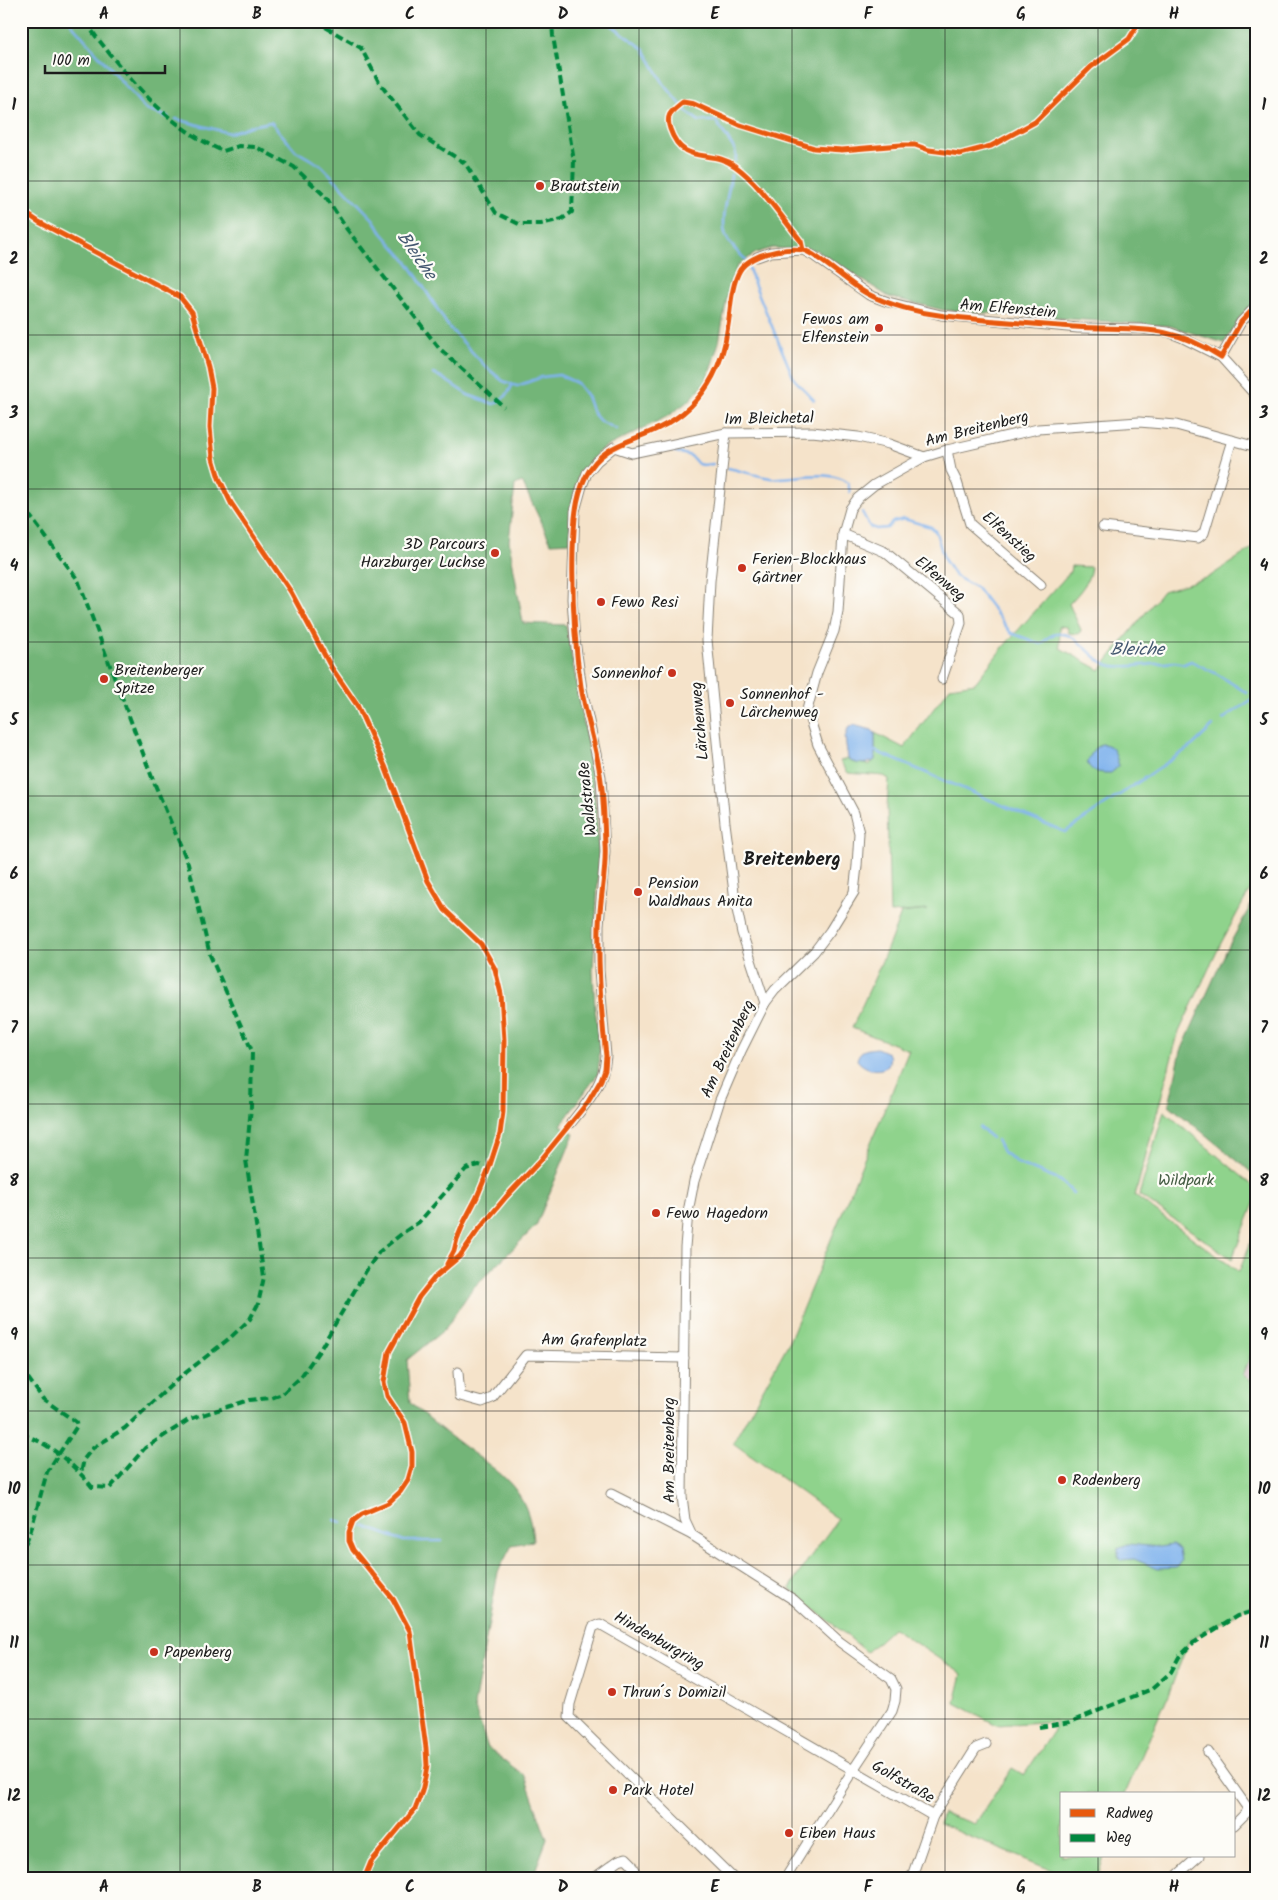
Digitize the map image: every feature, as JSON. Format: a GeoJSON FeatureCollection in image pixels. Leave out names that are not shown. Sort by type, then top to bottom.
{"type":"FeatureCollection","features":[{"type":"Feature","properties":{"kind":"street","name":"Am Elfenstein"},"geometry":{"type":"LineString","coordinates":[[757,257],[771,252],[803,250],[869,295],[912,309],[941,315],[1078,328],[1141,329],[1168,332],[1221,357],[1257,397]]}},
{"type":"Feature","properties":{"kind":"street"},"geometry":{"type":"LineString","coordinates":[[1221,357],[1241,322],[1257,305]]}},
{"type":"Feature","properties":{"kind":"street","name":"Am Breitenberg"},"geometry":{"type":"LineString","coordinates":[[692,1535],[685,1520],[682,1496],[685,1247],[688,1212],[694,1181],[720,1100],[741,1051],[765,1003],[775,990],[814,952],[830,931],[854,892],[859,833],[854,813],[818,745],[807,710],[817,673],[834,631],[838,612],[843,534],[850,509],[858,498],[874,485],[924,457],[947,450],[1038,430],[1139,422],[1176,425],[1257,447]]}},
{"type":"Feature","properties":{"kind":"street","name":"Im Bleichetal"},"geometry":{"type":"LineString","coordinates":[[614,447],[632,453],[726,433],[812,432],[858,437],[889,444],[924,457]]}},
{"type":"Feature","properties":{"kind":"street","name":"Lärchenweg"},"geometry":{"type":"LineString","coordinates":[[726,433],[710,581],[707,640],[725,822],[735,900],[742,933],[765,1003]]}},
{"type":"Feature","properties":{"kind":"street"},"geometry":{"type":"LineString","coordinates":[[1103,527],[1202,537],[1232,440]]}},
{"type":"Feature","properties":{"kind":"street","name":"Waldstraße"},"geometry":{"type":"LineString","coordinates":[[571,1123],[588,1102],[601,1080],[605,1069],[606,1056],[599,970],[599,924],[606,852],[601,777],[582,689],[575,640],[572,600],[575,511],[587,473],[596,460],[614,447]]}},
{"type":"Feature","properties":{"kind":"street","name":"Elfenstieg"},"geometry":{"type":"LineString","coordinates":[[947,450],[951,470],[970,524],[1041,586]]}},
{"type":"Feature","properties":{"kind":"street","name":"Elfenweg"},"geometry":{"type":"LineString","coordinates":[[843,534],[885,552],[960,614],[962,623],[942,679]]}},
{"type":"Feature","properties":{"kind":"street","name":"Am Grafenplatz"},"geometry":{"type":"LineString","coordinates":[[458,1372],[460,1396],[482,1402],[492,1398],[526,1355],[684,1358]]}},
{"type":"Feature","properties":{"kind":"street","name":"Am Breitenberg"},"geometry":{"type":"LineString","coordinates":[[611,1494],[692,1535],[794,1600],[840,1642],[891,1679],[896,1689],[892,1711],[853,1770]]}},
{"type":"Feature","properties":{"kind":"street","name":"Hindenburgring"},"geometry":{"type":"LineString","coordinates":[[734,1879],[569,1717],[570,1704],[593,1627],[600,1624],[853,1770]]}},
{"type":"Feature","properties":{"kind":"street"},"geometry":{"type":"LineString","coordinates":[[933,1816],[976,1748],[986,1744]]}},
{"type":"Feature","properties":{"kind":"street"},"geometry":{"type":"LineString","coordinates":[[1208,1752],[1253,1810],[1236,1823]]}},
{"type":"Feature","properties":{"kind":"street"},"geometry":{"type":"LineString","coordinates":[[785,1879],[853,1770]]}},
{"type":"Feature","properties":{"kind":"street","name":"Golfstraße"},"geometry":{"type":"LineString","coordinates":[[853,1770],[933,1816],[911,1879]]}},
{"type":"Feature","properties":{"kind":"street"},"geometry":{"type":"LineString","coordinates":[[593,1879],[619,1860],[626,1858],[632,1864],[639,1879]]}},
{"type":"Feature","properties":{"kind":"street"},"geometry":{"type":"LineString","coordinates":[[1173,1879],[1197,1858]]}},
{"type":"Feature","properties":{"kind":"shaded area"},"geometry":{"type":"Polygon","coordinates":[[[1257,1339],[1257,1386],[1243,1375],[1257,1339]]]}},
{"type":"Feature","properties":{"kind":"green space"},"geometry":{"type":"Polygon","coordinates":[[[21,21],[1257,21],[1257,299],[1239,319],[1224,343],[1170,326],[943,310],[889,297],[816,250],[772,248],[756,253],[738,265],[730,281],[719,342],[710,371],[703,385],[690,400],[668,416],[602,449],[593,458],[580,480],[576,492],[571,516],[570,542],[551,543],[522,482],[515,485],[509,541],[523,623],[566,625],[591,764],[599,861],[593,971],[595,1009],[600,1045],[598,1074],[561,1125],[574,1134],[536,1226],[472,1289],[445,1329],[407,1360],[410,1403],[509,1482],[525,1506],[530,1522],[533,1541],[512,1545],[498,1572],[474,1706],[488,1748],[525,1776],[547,1839],[532,1879],[21,1879],[21,21]]]}},
{"type":"Feature","properties":{"kind":"green space"},"geometry":{"type":"Polygon","coordinates":[[[1257,545],[1257,877],[1221,943],[1178,1034],[1135,1196],[1239,1272],[1257,1226],[1257,1339],[1243,1375],[1257,1386],[1257,1605],[1247,1607],[1189,1640],[1169,1693],[1126,1792],[1060,1792],[1060,1858],[1103,1858],[1097,1879],[1073,1879],[939,1824],[943,1813],[975,1824],[1012,1768],[1024,1775],[1051,1735],[1056,1721],[997,1725],[955,1703],[962,1674],[893,1628],[867,1652],[790,1589],[838,1519],[733,1443],[788,1344],[909,1050],[852,1028],[884,957],[901,913],[928,910],[890,913],[887,807],[889,779],[884,776],[848,773],[840,761],[848,759],[852,762],[869,765],[875,760],[875,733],[904,748],[950,687],[975,683],[1004,646],[1070,572],[1071,566],[1091,567],[1086,583],[1069,604],[1081,630],[1079,634],[1069,633],[1067,627],[1059,626],[1060,648],[1100,670],[1163,591],[1209,577],[1257,545]]]}},
{"type":"Feature","properties":{"kind":"green space"},"geometry":{"type":"Polygon","coordinates":[[[1257,894],[1257,1177],[1169,1105],[1181,1051],[1227,949],[1257,894]]]}},
{"type":"Feature","properties":{"kind":"green space","name":"Wildpark"},"geometry":{"type":"Polygon","coordinates":[[[1164,1111],[1257,1189],[1257,1196],[1232,1259],[1139,1195],[1164,1111]]]}},
{"type":"Feature","properties":{"kind":"water"},"geometry":{"type":"Polygon","coordinates":[[[853,725],[872,730],[875,733],[875,760],[861,764],[848,759],[845,738],[848,728],[853,725]]]}},
{"type":"Feature","properties":{"kind":"water"},"geometry":{"type":"Polygon","coordinates":[[[1101,744],[1106,744],[1112,748],[1115,754],[1119,766],[1111,773],[1093,770],[1087,762],[1094,749],[1101,744]]]}},
{"type":"Feature","properties":{"kind":"water"},"geometry":{"type":"Polygon","coordinates":[[[877,1048],[888,1053],[890,1057],[888,1066],[876,1070],[863,1066],[857,1060],[858,1056],[867,1049],[877,1048]]]}},
{"type":"Feature","properties":{"kind":"water"},"geometry":{"type":"Polygon","coordinates":[[[1128,1544],[1159,1547],[1172,1545],[1179,1549],[1181,1561],[1176,1568],[1158,1569],[1134,1559],[1120,1560],[1118,1548],[1128,1544]]]}},
{"type":"Feature","properties":{"kind":"waterway","name":"Bleiche"},"geometry":{"type":"LineString","coordinates":[[69,21],[146,110],[168,117]]}},
{"type":"Feature","properties":{"kind":"waterway"},"geometry":{"type":"LineString","coordinates":[[606,21],[644,49],[664,84],[687,112],[699,121],[716,121],[735,150],[735,161]]}},
{"type":"Feature","properties":{"kind":"waterway","name":"Bleiche"},"geometry":{"type":"LineString","coordinates":[[176,119],[229,133],[271,122],[296,151],[322,166],[373,219],[382,233],[409,264],[448,326],[486,367],[503,381],[517,386],[542,377],[559,375],[577,383],[587,396],[593,413],[600,421],[616,429]]}},
{"type":"Feature","properties":{"kind":"waterway"},"geometry":{"type":"LineString","coordinates":[[731,175],[724,215],[724,230],[730,243],[746,260]]}},
{"type":"Feature","properties":{"kind":"waterway"},"geometry":{"type":"LineString","coordinates":[[748,266],[794,379],[814,400]]}},
{"type":"Feature","properties":{"kind":"waterway"},"geometry":{"type":"LineString","coordinates":[[433,374],[441,377],[468,395],[494,404],[506,396],[513,384]]}},
{"type":"Feature","properties":{"kind":"waterway","name":"Bleiche"},"geometry":{"type":"LineString","coordinates":[[669,450],[691,456],[698,464],[713,464]]}},
{"type":"Feature","properties":{"kind":"waterway","name":"Bleiche"},"geometry":{"type":"LineString","coordinates":[[728,468],[771,478],[831,476],[848,483],[850,492]]}},
{"type":"Feature","properties":{"kind":"waterway","name":"Bleiche"},"geometry":{"type":"LineString","coordinates":[[862,512],[870,527],[876,529],[887,528],[893,522],[904,519],[931,527],[936,532],[944,559],[955,576],[977,588],[1011,633],[1041,644],[1053,635],[1062,634],[1070,636],[1097,659],[1113,666],[1175,662],[1184,664],[1191,661],[1217,674],[1247,693]]}},
{"type":"Feature","properties":{"kind":"waterway"},"geometry":{"type":"LineString","coordinates":[[1223,719],[1257,696]]}},
{"type":"Feature","properties":{"kind":"waterway"},"geometry":{"type":"LineString","coordinates":[[875,751],[1065,832],[1193,745],[1213,726]]}},
{"type":"Feature","properties":{"kind":"waterway"},"geometry":{"type":"LineString","coordinates":[[979,1127],[992,1138]]}},
{"type":"Feature","properties":{"kind":"waterway"},"geometry":{"type":"LineString","coordinates":[[997,1140],[1003,1152],[1019,1164],[1061,1181],[1073,1193]]}},
{"type":"Feature","properties":{"kind":"waterway"},"geometry":{"type":"LineString","coordinates":[[335,1520],[342,1522]]}},
{"type":"Feature","properties":{"kind":"waterway"},"geometry":{"type":"LineString","coordinates":[[363,1526],[404,1541],[441,1541]]}},
{"type":"Feature","properties":{"kind":"marked path"},"geometry":{"type":"LineString","coordinates":[[86,21],[91,30],[133,82],[160,109],[190,133],[223,151],[239,146],[256,147],[294,167],[326,197],[346,228],[439,348],[504,407]]}},
{"type":"Feature","properties":{"kind":"marked path"},"geometry":{"type":"LineString","coordinates":[[315,21],[361,48],[380,84],[420,135],[465,163],[496,213],[519,224],[541,224],[562,219],[572,212],[574,161],[552,21]]}},
{"type":"Feature","properties":{"kind":"marked path"},"geometry":{"type":"LineString","coordinates":[[21,504],[78,580],[153,780],[188,863],[210,955],[252,1051],[251,1107],[246,1160],[264,1277],[258,1304],[250,1319],[231,1337],[179,1378],[125,1428],[93,1448],[84,1459],[81,1473]]}},
{"type":"Feature","properties":{"kind":"marked path"},"geometry":{"type":"LineString","coordinates":[[21,1434],[42,1443],[61,1456],[92,1487],[110,1488],[145,1448],[190,1419],[249,1400],[271,1398],[282,1394],[300,1378],[321,1348],[379,1252],[419,1222],[466,1169],[479,1165],[489,1168]]}},
{"type":"Feature","properties":{"kind":"marked path"},"geometry":{"type":"LineString","coordinates":[[21,1368],[43,1399],[76,1422],[77,1426],[47,1472],[31,1530],[21,1554]]}},
{"type":"Feature","properties":{"kind":"marked path"},"geometry":{"type":"LineString","coordinates":[[1039,1727],[1070,1722],[1152,1689],[1171,1672],[1179,1657],[1193,1643],[1237,1616],[1257,1610]]}},
{"type":"Feature","properties":{"kind":"cycle path"},"geometry":{"type":"LineString","coordinates":[[803,250],[801,241],[744,173],[726,161],[690,153],[682,148],[670,129],[668,120],[670,113],[683,102],[694,104],[740,125],[814,148],[842,150],[915,145],[929,150],[960,154],[991,146],[1035,122],[1091,67],[1129,39],[1140,21]]}},
{"type":"Feature","properties":{"kind":"cycle path"},"geometry":{"type":"LineString","coordinates":[[21,210],[39,222],[180,297],[192,312],[212,388],[210,427],[213,458],[219,478],[231,503],[291,592],[331,667],[357,705],[385,766],[428,881],[445,910],[481,944],[495,969],[501,994],[504,1040],[503,1112],[500,1134],[489,1168],[447,1264]]}},
{"type":"Feature","properties":{"kind":"cycle path"},"geometry":{"type":"LineString","coordinates":[[364,1879],[371,1862],[415,1809],[422,1791],[427,1766],[410,1631],[393,1599],[353,1550],[349,1541],[349,1532],[353,1521],[362,1514],[388,1503],[400,1492],[408,1480],[412,1466],[412,1452],[405,1423],[387,1396],[384,1382],[389,1352],[419,1297],[435,1277],[460,1256],[476,1233],[506,1197],[540,1161],[588,1102],[605,1069],[606,1056],[600,991],[599,941],[605,853],[603,800],[594,741],[581,687],[573,601],[575,521],[579,493],[586,476],[600,457],[609,450],[667,424],[697,400],[716,371],[724,348],[733,292],[740,270],[761,255],[781,250],[803,250],[817,257],[866,293],[914,311],[994,321],[1150,330],[1184,338],[1221,357],[1241,322],[1257,305]]}},
{"type":"Feature","properties":{"kind":"place","name":"Brautstein"},"geometry":{"type":"Point","coordinates":[540,186]}},
{"type":"Feature","properties":{"kind":"place","name":"Fewos am Elfenstein"},"geometry":{"type":"Point","coordinates":[879,328]}},
{"type":"Feature","properties":{"kind":"place","name":"3D Parcours Harzburger Luchse"},"geometry":{"type":"Point","coordinates":[495,553]}},
{"type":"Feature","properties":{"kind":"place","name":"Ferien-Blockhaus Gärtner"},"geometry":{"type":"Point","coordinates":[742,568]}},
{"type":"Feature","properties":{"kind":"place","name":"Fewo Resi"},"geometry":{"type":"Point","coordinates":[601,602]}},
{"type":"Feature","properties":{"kind":"place","name":"Sonnenhof"},"geometry":{"type":"Point","coordinates":[672,673]}},
{"type":"Feature","properties":{"kind":"place","name":"Breitenberger Spitze"},"geometry":{"type":"Point","coordinates":[104,679]}},
{"type":"Feature","properties":{"kind":"place","name":"Sonnenhof - Lärchenweg"},"geometry":{"type":"Point","coordinates":[730,703]}},
{"type":"Feature","properties":{"kind":"place","name":"Pension Waldhaus Anita"},"geometry":{"type":"Point","coordinates":[638,892]}},
{"type":"Feature","properties":{"kind":"place","name":"Fewo Hagedorn"},"geometry":{"type":"Point","coordinates":[656,1213]}},
{"type":"Feature","properties":{"kind":"place","name":"Rodenberg"},"geometry":{"type":"Point","coordinates":[1062,1480]}},
{"type":"Feature","properties":{"kind":"place","name":"Papenberg"},"geometry":{"type":"Point","coordinates":[154,1652]}},
{"type":"Feature","properties":{"kind":"place","name":"Thrun´s Domizil"},"geometry":{"type":"Point","coordinates":[612,1692]}},
{"type":"Feature","properties":{"kind":"place","name":"Park Hotel"},"geometry":{"type":"Point","coordinates":[613,1790]}},
{"type":"Feature","properties":{"kind":"place","name":"Eiben Haus"},"geometry":{"type":"Point","coordinates":[789,1833]}},
{"type":"Feature","properties":{"kind":"district","name":"Breitenberg"},"geometry":{"type":"Point","coordinates":[792,860]}}]}
